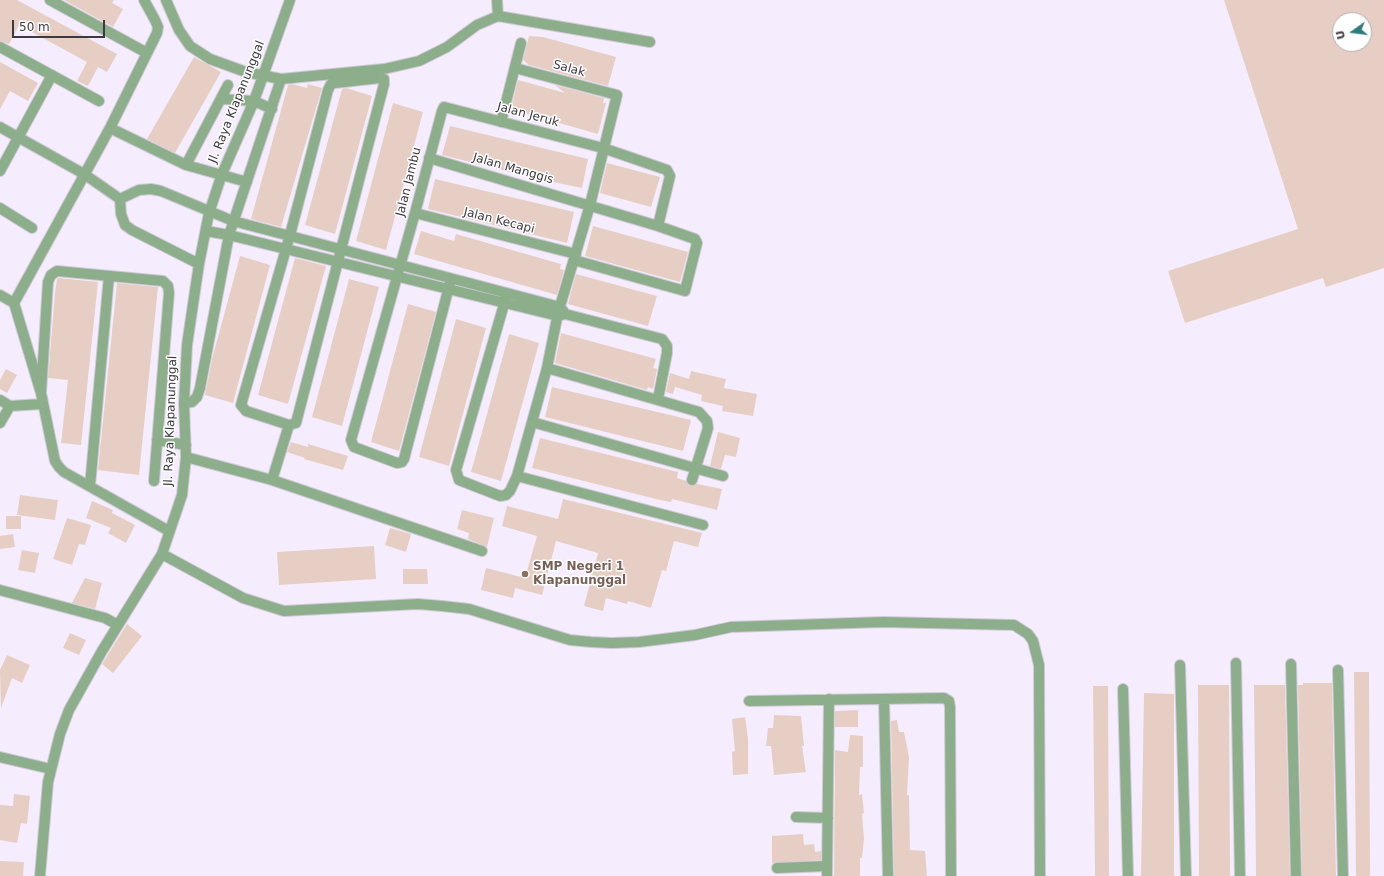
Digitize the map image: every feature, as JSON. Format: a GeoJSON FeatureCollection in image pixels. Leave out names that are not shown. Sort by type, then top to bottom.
{"type":"FeatureCollection","features":[{"type":"Feature","properties":{"kind":"street"},"geometry":{"type":"LineString","coordinates":[[50,0],[147,53]]}},
{"type":"Feature","properties":{"kind":"street"},"geometry":{"type":"LineString","coordinates":[[14,303],[110,128],[157,33],[158,27],[144,0]]}},
{"type":"Feature","properties":{"kind":"street"},"geometry":{"type":"LineString","coordinates":[[166,0],[179,30],[190,46],[210,59],[246,72],[281,80],[384,69],[419,61],[447,47],[477,24],[498,16],[650,42]]}},
{"type":"Feature","properties":{"kind":"street","name":"Jl. Raya Klapanunggal"},"geometry":{"type":"LineString","coordinates":[[40,876],[42,839],[51,769],[60,734],[69,710],[118,625],[162,554],[182,495],[186,457],[184,403],[187,345],[199,264],[209,212],[222,174],[264,75],[290,0]]}},
{"type":"Feature","properties":{"kind":"street"},"geometry":{"type":"LineString","coordinates":[[497,0],[498,16]]}},
{"type":"Feature","properties":{"kind":"street"},"geometry":{"type":"LineString","coordinates":[[501,122],[521,43]]}},
{"type":"Feature","properties":{"kind":"street"},"geometry":{"type":"LineString","coordinates":[[0,47],[99,101]]}},
{"type":"Feature","properties":{"kind":"street","name":"Salak"},"geometry":{"type":"LineString","coordinates":[[515,68],[617,95],[603,148]]}},
{"type":"Feature","properties":{"kind":"street"},"geometry":{"type":"LineString","coordinates":[[0,171],[52,75]]}},
{"type":"Feature","properties":{"kind":"street"},"geometry":{"type":"LineString","coordinates":[[380,78],[384,79],[339,262],[296,423],[289,425],[246,411],[241,405],[284,249],[290,235],[328,90],[331,84],[380,78]]}},
{"type":"Feature","properties":{"kind":"street"},"geometry":{"type":"LineString","coordinates":[[184,403],[192,402],[197,397],[200,388],[232,221],[247,182],[281,80]]}},
{"type":"Feature","properties":{"kind":"street"},"geometry":{"type":"LineString","coordinates":[[186,165],[228,85]]}},
{"type":"Feature","properties":{"kind":"street"},"geometry":{"type":"LineString","coordinates":[[221,99],[254,101],[272,109]]}},
{"type":"Feature","properties":{"kind":"street","name":"Jalan Jeruk"},"geometry":{"type":"LineString","coordinates":[[446,106],[501,122],[603,148],[667,170],[670,176],[658,226]]}},
{"type":"Feature","properties":{"kind":"street","name":"Jalan Jambu"},"geometry":{"type":"LineString","coordinates":[[446,106],[442,111],[351,440],[354,447],[397,462],[402,462],[404,459],[448,290]]}},
{"type":"Feature","properties":{"kind":"street"},"geometry":{"type":"LineString","coordinates":[[0,127],[84,174],[120,199]]}},
{"type":"Feature","properties":{"kind":"street"},"geometry":{"type":"LineString","coordinates":[[110,128],[186,165],[247,182]]}},
{"type":"Feature","properties":{"kind":"street"},"geometry":{"type":"LineString","coordinates":[[506,299],[456,470],[456,475],[459,480],[500,496],[506,495],[510,492],[517,476],[590,204],[603,148]]}},
{"type":"Feature","properties":{"kind":"street","name":"Jalan Manggis"},"geometry":{"type":"LineString","coordinates":[[429,158],[590,204],[658,226]]}},
{"type":"Feature","properties":{"kind":"street"},"geometry":{"type":"LineString","coordinates":[[120,199],[139,190],[151,189],[160,191],[232,221],[290,235],[399,266],[451,278],[506,299]]}},
{"type":"Feature","properties":{"kind":"street"},"geometry":{"type":"LineString","coordinates":[[120,199],[121,214],[125,225],[199,264]]}},
{"type":"Feature","properties":{"kind":"street"},"geometry":{"type":"LineString","coordinates":[[0,208],[32,228]]}},
{"type":"Feature","properties":{"kind":"street","name":"Jalan Kecapi"},"geometry":{"type":"LineString","coordinates":[[415,213],[575,257],[685,291],[697,243],[695,239],[658,226]]}},
{"type":"Feature","properties":{"kind":"street"},"geometry":{"type":"LineString","coordinates":[[206,231],[229,235],[448,290],[506,299],[561,312],[662,339],[667,346],[667,353],[658,400]]}},
{"type":"Feature","properties":{"kind":"street"},"geometry":{"type":"LineString","coordinates":[[154,481],[169,293],[168,286],[163,281],[57,271],[51,275],[48,282],[41,393],[42,404],[55,461],[64,472],[170,531]]}},
{"type":"Feature","properties":{"kind":"street"},"geometry":{"type":"LineString","coordinates":[[90,486],[109,276]]}},
{"type":"Feature","properties":{"kind":"street"},"geometry":{"type":"LineString","coordinates":[[448,290],[451,278]]}},
{"type":"Feature","properties":{"kind":"street"},"geometry":{"type":"LineString","coordinates":[[0,295],[14,303],[41,393]]}},
{"type":"Feature","properties":{"kind":"street"},"geometry":{"type":"LineString","coordinates":[[547,368],[699,412],[708,424],[706,437],[692,480]]}},
{"type":"Feature","properties":{"kind":"street"},"geometry":{"type":"LineString","coordinates":[[0,400],[10,406],[42,404]]}},
{"type":"Feature","properties":{"kind":"street"},"geometry":{"type":"LineString","coordinates":[[0,423],[10,406]]}},
{"type":"Feature","properties":{"kind":"street"},"geometry":{"type":"LineString","coordinates":[[532,422],[723,476]]}},
{"type":"Feature","properties":{"kind":"street"},"geometry":{"type":"LineString","coordinates":[[272,480],[289,425]]}},
{"type":"Feature","properties":{"kind":"street"},"geometry":{"type":"LineString","coordinates":[[157,440],[186,445]]}},
{"type":"Feature","properties":{"kind":"street"},"geometry":{"type":"LineString","coordinates":[[186,457],[272,480],[482,551]]}},
{"type":"Feature","properties":{"kind":"street"},"geometry":{"type":"LineString","coordinates":[[517,476],[703,525]]}},
{"type":"Feature","properties":{"kind":"street"},"geometry":{"type":"LineString","coordinates":[[162,554],[243,598],[284,611],[418,604],[442,606],[470,609],[570,640],[612,644],[695,635],[731,627],[883,622],[1014,624],[1028,634],[1033,641],[1039,665],[1040,876]]}},
{"type":"Feature","properties":{"kind":"street"},"geometry":{"type":"LineString","coordinates":[[0,590],[106,618],[118,625]]}},
{"type":"Feature","properties":{"kind":"street"},"geometry":{"type":"LineString","coordinates":[[1236,663],[1240,876]]}},
{"type":"Feature","properties":{"kind":"street"},"geometry":{"type":"LineString","coordinates":[[1292,664],[1296,876]]}},
{"type":"Feature","properties":{"kind":"street"},"geometry":{"type":"LineString","coordinates":[[1180,665],[1186,876]]}},
{"type":"Feature","properties":{"kind":"street"},"geometry":{"type":"LineString","coordinates":[[1338,670],[1343,876]]}},
{"type":"Feature","properties":{"kind":"street"},"geometry":{"type":"LineString","coordinates":[[1123,689],[1128,876]]}},
{"type":"Feature","properties":{"kind":"street"},"geometry":{"type":"LineString","coordinates":[[749,701],[944,698],[949,701],[951,876]]}},
{"type":"Feature","properties":{"kind":"street"},"geometry":{"type":"LineString","coordinates":[[776,868],[827,871],[829,699]]}},
{"type":"Feature","properties":{"kind":"street"},"geometry":{"type":"LineString","coordinates":[[884,699],[888,876]]}},
{"type":"Feature","properties":{"kind":"street"},"geometry":{"type":"LineString","coordinates":[[0,757],[51,769]]}},
{"type":"Feature","properties":{"kind":"street"},"geometry":{"type":"LineString","coordinates":[[796,817],[828,818]]}},
{"type":"Feature","properties":{"kind":"building"},"geometry":{"type":"Polygon","coordinates":[[[0,0],[17,0],[117,54],[107,72],[98,67],[88,86],[77,81],[87,62],[19,25],[9,44],[0,41],[0,0]]]}},
{"type":"Feature","properties":{"kind":"building"},"geometry":{"type":"Polygon","coordinates":[[[64,0],[114,0],[112,3],[123,9],[113,27],[64,0]]]}},
{"type":"Feature","properties":{"kind":"building"},"geometry":{"type":"Polygon","coordinates":[[[1224,0],[1384,0],[1384,268],[1326,287],[1323,278],[1185,323],[1168,271],[1298,229],[1224,0]]]}},
{"type":"Feature","properties":{"kind":"building"},"geometry":{"type":"Polygon","coordinates":[[[529,36],[543,37],[616,57],[608,86],[529,65],[523,60],[529,36]]]}},
{"type":"Feature","properties":{"kind":"building"},"geometry":{"type":"Polygon","coordinates":[[[194,57],[221,72],[175,153],[147,139],[194,57]]]}},
{"type":"Feature","properties":{"kind":"building"},"geometry":{"type":"Polygon","coordinates":[[[0,62],[38,83],[28,101],[10,91],[0,109],[0,62]]]}},
{"type":"Feature","properties":{"kind":"building"},"geometry":{"type":"Polygon","coordinates":[[[518,80],[565,93],[555,85],[604,98],[603,103],[606,103],[598,134],[511,109],[518,80]]]}},
{"type":"Feature","properties":{"kind":"building"},"geometry":{"type":"Polygon","coordinates":[[[292,84],[307,88],[308,84],[322,88],[281,227],[251,219],[288,85],[292,84]]]}},
{"type":"Feature","properties":{"kind":"building"},"geometry":{"type":"Polygon","coordinates":[[[346,88],[372,96],[335,234],[305,225],[342,89],[346,88]]]}},
{"type":"Feature","properties":{"kind":"building"},"geometry":{"type":"Polygon","coordinates":[[[393,103],[423,112],[386,250],[356,241],[393,103]]]}},
{"type":"Feature","properties":{"kind":"building"},"geometry":{"type":"Polygon","coordinates":[[[450,126],[588,159],[582,188],[538,179],[442,155],[450,126]]]}},
{"type":"Feature","properties":{"kind":"building"},"geometry":{"type":"Polygon","coordinates":[[[607,163],[660,177],[651,207],[600,193],[607,163]]]}},
{"type":"Feature","properties":{"kind":"building"},"geometry":{"type":"Polygon","coordinates":[[[435,179],[574,212],[567,243],[428,209],[435,179]]]}},
{"type":"Feature","properties":{"kind":"building"},"geometry":{"type":"Polygon","coordinates":[[[593,226],[688,252],[680,282],[585,256],[593,226]]]}},
{"type":"Feature","properties":{"kind":"building"},"geometry":{"type":"Polygon","coordinates":[[[421,231],[454,241],[456,234],[561,264],[560,269],[564,270],[557,295],[414,254],[421,231]]]}},
{"type":"Feature","properties":{"kind":"building"},"geometry":{"type":"Polygon","coordinates":[[[240,256],[270,265],[233,403],[205,395],[212,359],[240,256]]]}},
{"type":"Feature","properties":{"kind":"building"},"geometry":{"type":"Polygon","coordinates":[[[295,258],[326,266],[288,404],[258,395],[295,258]]]}},
{"type":"Feature","properties":{"kind":"building"},"geometry":{"type":"Polygon","coordinates":[[[576,274],[657,296],[648,326],[568,304],[576,274]]]}},
{"type":"Feature","properties":{"kind":"building"},"geometry":{"type":"Polygon","coordinates":[[[57,279],[98,282],[81,445],[61,443],[68,380],[48,378],[55,293],[57,279]]]}},
{"type":"Feature","properties":{"kind":"building"},"geometry":{"type":"Polygon","coordinates":[[[349,279],[379,287],[342,426],[312,417],[349,279]]]}},
{"type":"Feature","properties":{"kind":"building"},"geometry":{"type":"Polygon","coordinates":[[[117,283],[158,287],[139,475],[98,470],[117,283]]]}},
{"type":"Feature","properties":{"kind":"building"},"geometry":{"type":"Polygon","coordinates":[[[408,304],[436,312],[399,451],[371,442],[408,304]]]}},
{"type":"Feature","properties":{"kind":"building"},"geometry":{"type":"Polygon","coordinates":[[[456,319],[486,328],[449,466],[419,457],[456,319]]]}},
{"type":"Feature","properties":{"kind":"building"},"geometry":{"type":"Polygon","coordinates":[[[561,333],[656,359],[653,368],[657,369],[653,389],[648,387],[647,390],[555,363],[561,333]]]}},
{"type":"Feature","properties":{"kind":"building"},"geometry":{"type":"Polygon","coordinates":[[[509,334],[539,343],[501,481],[471,472],[509,334]]]}},
{"type":"Feature","properties":{"kind":"building"},"geometry":{"type":"Polygon","coordinates":[[[6,369],[17,375],[7,393],[0,389],[0,380],[6,369]]]}},
{"type":"Feature","properties":{"kind":"building"},"geometry":{"type":"Polygon","coordinates":[[[691,371],[726,379],[724,388],[757,394],[753,416],[722,411],[723,406],[701,401],[702,395],[675,387],[673,394],[666,392],[670,373],[689,379],[691,371]]]}},
{"type":"Feature","properties":{"kind":"building"},"geometry":{"type":"Polygon","coordinates":[[[552,387],[691,420],[683,451],[545,417],[552,387]]]}},
{"type":"Feature","properties":{"kind":"building"},"geometry":{"type":"Polygon","coordinates":[[[718,432],[740,438],[736,457],[725,455],[721,469],[710,466],[718,432]]]}},
{"type":"Feature","properties":{"kind":"building"},"geometry":{"type":"Polygon","coordinates":[[[540,438],[678,472],[677,478],[686,481],[690,486],[697,484],[722,489],[717,510],[672,499],[671,502],[660,500],[532,468],[540,438]]]}},
{"type":"Feature","properties":{"kind":"building"},"geometry":{"type":"Polygon","coordinates":[[[291,442],[308,447],[308,444],[348,456],[343,470],[304,459],[305,458],[287,452],[291,442]]]}},
{"type":"Feature","properties":{"kind":"building"},"geometry":{"type":"Polygon","coordinates":[[[20,495],[58,500],[55,520],[17,515],[20,495]]]}},
{"type":"Feature","properties":{"kind":"building"},"geometry":{"type":"Polygon","coordinates":[[[563,499],[702,533],[698,547],[674,541],[666,571],[662,570],[651,608],[628,601],[627,604],[606,598],[603,611],[584,606],[598,553],[556,541],[542,595],[515,588],[513,598],[481,590],[486,568],[525,578],[537,536],[502,526],[507,506],[558,519],[563,499]]]}},
{"type":"Feature","properties":{"kind":"building"},"geometry":{"type":"Polygon","coordinates":[[[92,501],[113,510],[112,513],[135,525],[126,543],[108,533],[111,528],[86,518],[92,501]]]}},
{"type":"Feature","properties":{"kind":"building"},"geometry":{"type":"Polygon","coordinates":[[[462,510],[494,518],[487,547],[468,539],[469,533],[457,529],[462,510]]]}},
{"type":"Feature","properties":{"kind":"building"},"geometry":{"type":"Polygon","coordinates":[[[6,516],[21,516],[21,529],[6,529],[6,516]]]}},
{"type":"Feature","properties":{"kind":"building"},"geometry":{"type":"Polygon","coordinates":[[[67,518],[91,525],[85,545],[79,544],[72,565],[53,559],[67,518]]]}},
{"type":"Feature","properties":{"kind":"building"},"geometry":{"type":"Polygon","coordinates":[[[390,528],[411,534],[406,552],[385,545],[390,528]]]}},
{"type":"Feature","properties":{"kind":"building"},"geometry":{"type":"Polygon","coordinates":[[[13,534],[15,547],[0,549],[0,536],[13,534]]]}},
{"type":"Feature","properties":{"kind":"building"},"geometry":{"type":"Polygon","coordinates":[[[374,546],[376,579],[279,585],[277,552],[374,546]]]}},
{"type":"Feature","properties":{"kind":"building"},"geometry":{"type":"Polygon","coordinates":[[[22,550],[39,553],[35,573],[18,570],[22,550]]]}},
{"type":"Feature","properties":{"kind":"building"},"geometry":{"type":"Polygon","coordinates":[[[403,569],[427,569],[428,584],[403,584],[403,569]]]}},
{"type":"Feature","properties":{"kind":"building"},"geometry":{"type":"Polygon","coordinates":[[[85,578],[102,583],[95,609],[72,603],[85,578]]]}},
{"type":"Feature","properties":{"kind":"building"},"geometry":{"type":"Polygon","coordinates":[[[127,624],[142,636],[113,673],[102,664],[127,624]]]}},
{"type":"Feature","properties":{"kind":"building"},"geometry":{"type":"Polygon","coordinates":[[[70,633],[86,640],[79,655],[63,648],[70,633]]]}},
{"type":"Feature","properties":{"kind":"building"},"geometry":{"type":"Polygon","coordinates":[[[7,655],[30,665],[22,683],[12,678],[1,708],[0,670],[7,655]]]}},
{"type":"Feature","properties":{"kind":"building"},"geometry":{"type":"Polygon","coordinates":[[[1354,672],[1369,672],[1370,876],[1356,876],[1354,672]]]}},
{"type":"Feature","properties":{"kind":"building"},"geometry":{"type":"Polygon","coordinates":[[[1303,683],[1332,683],[1336,876],[1302,876],[1298,685],[1303,685],[1303,683]]]}},
{"type":"Feature","properties":{"kind":"building"},"geometry":{"type":"Polygon","coordinates":[[[1198,685],[1229,685],[1230,876],[1199,876],[1198,685]]]}},
{"type":"Feature","properties":{"kind":"building"},"geometry":{"type":"Polygon","coordinates":[[[1254,685],[1285,685],[1290,876],[1256,876],[1254,685]]]}},
{"type":"Feature","properties":{"kind":"building"},"geometry":{"type":"Polygon","coordinates":[[[1093,686],[1108,686],[1109,876],[1095,876],[1093,686]]]}},
{"type":"Feature","properties":{"kind":"building"},"geometry":{"type":"Polygon","coordinates":[[[1144,693],[1174,694],[1174,876],[1141,876],[1144,693]]]}},
{"type":"Feature","properties":{"kind":"building"},"geometry":{"type":"Polygon","coordinates":[[[858,710],[858,727],[835,727],[835,711],[858,710]]]}},
{"type":"Feature","properties":{"kind":"building"},"geometry":{"type":"Polygon","coordinates":[[[774,715],[801,716],[804,746],[802,746],[806,772],[774,775],[771,746],[766,746],[768,728],[773,728],[774,715]]]}},
{"type":"Feature","properties":{"kind":"building"},"geometry":{"type":"Polygon","coordinates":[[[745,717],[748,739],[748,774],[733,775],[732,752],[735,751],[732,719],[745,717]]]}},
{"type":"Feature","properties":{"kind":"building"},"geometry":{"type":"Polygon","coordinates":[[[897,720],[899,732],[904,732],[909,757],[907,795],[909,795],[910,850],[925,851],[927,876],[894,876],[891,721],[897,720]]]}},
{"type":"Feature","properties":{"kind":"building"},"geometry":{"type":"Polygon","coordinates":[[[850,735],[863,736],[863,767],[860,767],[859,795],[862,794],[864,839],[862,858],[860,858],[860,876],[834,876],[835,750],[848,752],[850,735]]]}},
{"type":"Feature","properties":{"kind":"building"},"geometry":{"type":"Polygon","coordinates":[[[14,794],[30,796],[27,824],[21,823],[17,843],[0,840],[0,805],[13,806],[14,794]]]}},
{"type":"Feature","properties":{"kind":"building"},"geometry":{"type":"Polygon","coordinates":[[[803,834],[804,845],[814,844],[815,852],[821,851],[821,860],[772,863],[772,836],[803,834]]]}},
{"type":"Feature","properties":{"kind":"building"},"geometry":{"type":"Polygon","coordinates":[[[0,861],[24,862],[23,876],[0,876],[0,861]]]}},
{"type":"Feature","properties":{"kind":"place","name":"SMP Negeri 1 Klapanunggal"},"geometry":{"type":"Point","coordinates":[525,574]}}]}
